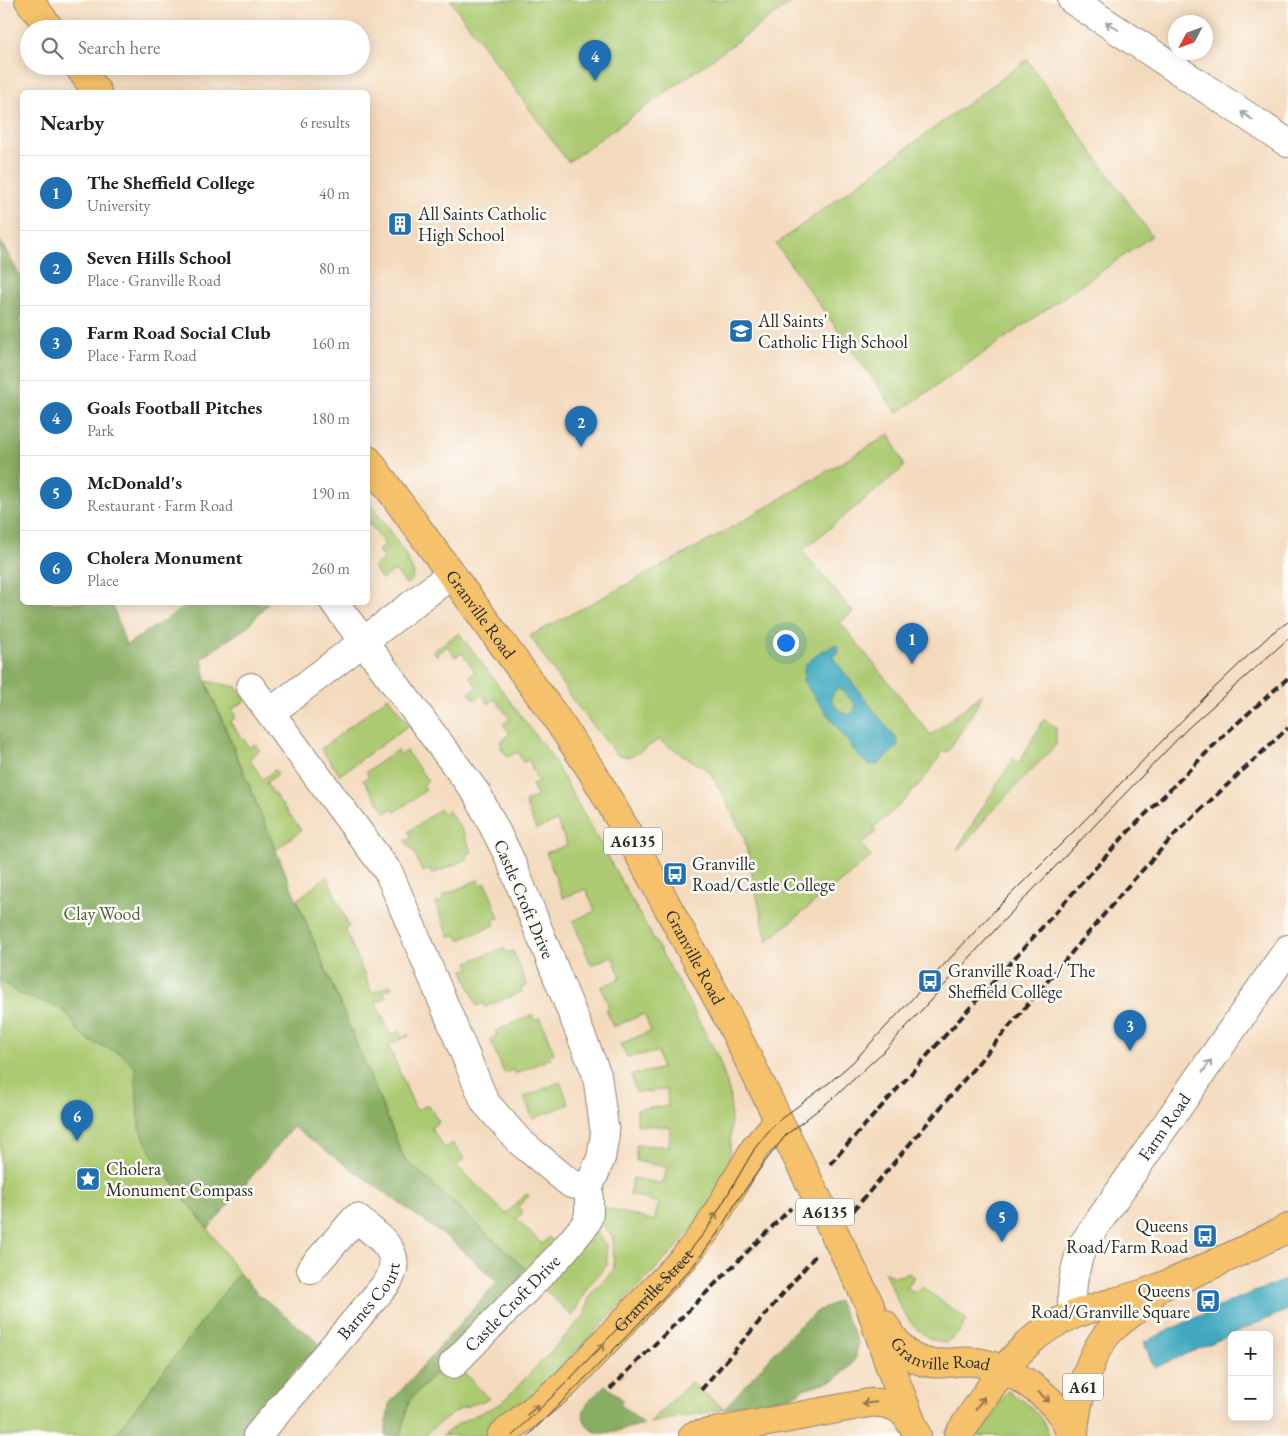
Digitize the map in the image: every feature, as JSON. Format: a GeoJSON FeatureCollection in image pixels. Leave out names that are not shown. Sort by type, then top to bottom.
{"type":"FeatureCollection","features":[{"type":"Feature","properties":{"kind":"main road"},"geometry":{"type":"LineString","coordinates":[[29,0],[43,20]]}},
{"type":"Feature","properties":{"kind":"main road"},"geometry":{"type":"LineString","coordinates":[[85,75],[96,90]]}},
{"type":"Feature","properties":{"kind":"main road","name":"Granville Road"},"geometry":{"type":"LineString","coordinates":[[370,463],[552,712],[593,773],[660,891],[729,1020],[869,1303],[913,1429]]}},
{"type":"Feature","properties":{"kind":"main road","name":"Granville Street"},"geometry":{"type":"LineString","coordinates":[[501,1436],[565,1384],[684,1258],[708,1228],[755,1148],[778,1121]]}},
{"type":"Feature","properties":{"kind":"main road","name":"A61"},"geometry":{"type":"LineString","coordinates":[[958,1436],[980,1401],[1004,1371],[1038,1335],[1073,1315],[1132,1298],[1227,1258],[1288,1228]]}},
{"type":"Feature","properties":{"kind":"main road","name":"A61"},"geometry":{"type":"LineString","coordinates":[[1072,1436],[1084,1382],[1101,1341],[1111,1330],[1141,1306],[1159,1287]]}},
{"type":"Feature","properties":{"kind":"main road","name":"Granville Road"},"geometry":{"type":"LineString","coordinates":[[869,1303],[901,1349],[913,1357],[939,1365],[976,1362],[1004,1371]]}},
{"type":"Feature","properties":{"kind":"main road","name":"A6135"},"geometry":{"type":"LineString","coordinates":[[1004,1371],[1019,1378],[1051,1403],[1065,1420],[1072,1436]]}},
{"type":"Feature","properties":{"kind":"main road"},"geometry":{"type":"LineString","coordinates":[[693,1436],[868,1402],[882,1402],[899,1408],[906,1414],[913,1429]]}},
{"type":"Feature","properties":{"kind":"street"},"geometry":{"type":"LineString","coordinates":[[1072,0],[1288,143]]}},
{"type":"Feature","properties":{"kind":"street"},"geometry":{"type":"LineString","coordinates":[[271,712],[452,574]]}},
{"type":"Feature","properties":{"kind":"street","name":"Castle Croft Drive"},"geometry":{"type":"LineString","coordinates":[[336,605],[477,794],[509,857],[597,1075],[605,1134],[601,1158],[589,1187],[589,1214],[586,1224],[559,1256],[453,1364]]}},
{"type":"Feature","properties":{"kind":"street"},"geometry":{"type":"LineString","coordinates":[[251,687],[389,874],[486,1102],[526,1147],[571,1184],[589,1187]]}},
{"type":"Feature","properties":{"kind":"street","name":"Farm Road"},"geometry":{"type":"LineString","coordinates":[[1073,1315],[1074,1271],[1083,1244],[1288,950]]}},
{"type":"Feature","properties":{"kind":"street","name":"Barnes Court"},"geometry":{"type":"LineString","coordinates":[[257,1436],[387,1284],[393,1271],[394,1259],[391,1249],[356,1218],[311,1269]]}},
{"type":"Feature","properties":{"kind":"green space"},"geometry":{"type":"Polygon","coordinates":[[[450,0],[795,0],[568,162],[450,0]]]}},
{"type":"Feature","properties":{"kind":"green space"},"geometry":{"type":"Polygon","coordinates":[[[1027,60],[1152,236],[897,413],[776,244],[1027,60]]]}},
{"type":"Feature","properties":{"kind":"green space","name":"Clay Wood"},"geometry":{"type":"Polygon","coordinates":[[[0,240],[20,276],[20,605],[113,605],[126,645],[188,605],[266,605],[248,626],[202,658],[206,682],[404,1158],[529,1272],[409,1401],[401,1436],[385,1436],[389,1404],[497,1282],[452,1241],[293,1127],[208,1229],[154,1158],[139,1128],[135,1068],[122,1054],[90,1041],[78,1031],[69,1015],[56,1006],[19,994],[0,980],[0,240]]]}},
{"type":"Feature","properties":{"kind":"green space"},"geometry":{"type":"Polygon","coordinates":[[[890,434],[904,467],[802,551],[853,612],[840,622],[931,735],[982,694],[978,704],[948,752],[944,750],[912,792],[873,828],[876,832],[861,844],[871,857],[767,941],[744,837],[710,772],[659,740],[631,757],[617,755],[574,702],[530,636],[710,540],[890,434]]]}},
{"type":"Feature","properties":{"kind":"green space"},"geometry":{"type":"Polygon","coordinates":[[[370,503],[404,552],[414,573],[411,581],[406,584],[395,570],[382,579],[373,567],[384,559],[378,550],[385,545],[370,524],[370,503]]]}},
{"type":"Feature","properties":{"kind":"green space"},"geometry":{"type":"Polygon","coordinates":[[[459,633],[551,756],[719,1059],[729,1091],[731,1110],[730,1153],[727,1170],[708,1209],[675,1249],[526,1404],[483,1436],[442,1436],[459,1423],[502,1403],[584,1316],[590,1295],[614,1269],[613,1237],[598,1220],[603,1207],[654,1221],[659,1203],[629,1194],[633,1178],[663,1184],[667,1167],[636,1161],[636,1145],[669,1146],[670,1127],[637,1125],[637,1109],[668,1106],[667,1090],[636,1092],[631,1075],[661,1069],[658,1052],[627,1057],[620,1044],[651,1031],[644,1014],[613,1027],[606,1009],[609,1007],[601,987],[621,978],[612,956],[591,965],[573,921],[595,911],[586,889],[563,898],[546,853],[567,845],[557,821],[536,829],[525,802],[537,796],[532,785],[538,782],[529,760],[523,762],[518,752],[508,757],[500,747],[502,746],[500,742],[510,734],[503,724],[510,719],[495,699],[488,704],[482,694],[474,700],[469,693],[477,687],[469,676],[475,671],[462,653],[455,657],[447,646],[436,655],[433,651],[459,633]]]}},
{"type":"Feature","properties":{"kind":"green space"},"geometry":{"type":"Polygon","coordinates":[[[206,681],[236,687],[246,700],[232,710],[236,717],[230,722],[250,748],[255,744],[260,750],[249,759],[263,779],[275,770],[278,774],[266,783],[301,830],[276,850],[206,681]]]}},
{"type":"Feature","properties":{"kind":"green space"},"geometry":{"type":"Polygon","coordinates":[[[388,697],[409,725],[340,775],[321,749],[388,697]]]}},
{"type":"Feature","properties":{"kind":"green space"},"geometry":{"type":"Polygon","coordinates":[[[1044,719],[1056,728],[1056,745],[988,815],[960,850],[957,849],[1013,759],[1019,763],[1044,719]]]}},
{"type":"Feature","properties":{"kind":"green space"},"geometry":{"type":"Polygon","coordinates":[[[397,750],[400,755],[406,751],[428,781],[423,785],[426,790],[395,812],[392,808],[386,813],[363,780],[369,776],[366,772],[397,750]]]}},
{"type":"Feature","properties":{"kind":"green space"},"geometry":{"type":"Polygon","coordinates":[[[440,809],[443,814],[448,810],[462,830],[472,852],[466,854],[468,859],[432,874],[430,869],[422,872],[415,854],[405,841],[412,837],[408,832],[440,809]]]}},
{"type":"Feature","properties":{"kind":"green space"},"geometry":{"type":"Polygon","coordinates":[[[327,876],[349,927],[345,929],[372,993],[391,985],[392,988],[384,992],[386,998],[376,1002],[390,1035],[400,1031],[402,1036],[407,1034],[409,1036],[388,1045],[416,1110],[428,1105],[439,1122],[431,1128],[445,1148],[452,1143],[464,1158],[457,1166],[506,1214],[526,1194],[529,1196],[518,1207],[523,1212],[517,1219],[542,1244],[549,1237],[553,1241],[562,1232],[529,1272],[404,1158],[297,900],[327,876]]]}},
{"type":"Feature","properties":{"kind":"green space"},"geometry":{"type":"Polygon","coordinates":[[[478,880],[480,886],[486,883],[499,918],[493,920],[495,925],[459,940],[457,935],[450,938],[435,904],[444,900],[442,896],[478,880]]]}},
{"type":"Feature","properties":{"kind":"green space"},"geometry":{"type":"Polygon","coordinates":[[[504,948],[507,953],[513,951],[527,986],[521,988],[522,992],[485,1007],[483,1003],[477,1006],[463,970],[470,968],[468,962],[504,948]]]}},
{"type":"Feature","properties":{"kind":"green space"},"geometry":{"type":"Polygon","coordinates":[[[0,980],[19,994],[56,1006],[69,1015],[78,1031],[90,1041],[122,1054],[135,1068],[139,1128],[154,1158],[239,1273],[114,1436],[0,1436],[0,980]]]}},
{"type":"Feature","properties":{"kind":"green space"},"geometry":{"type":"Polygon","coordinates":[[[532,1015],[534,1020],[540,1018],[554,1053],[549,1055],[551,1058],[515,1074],[513,1070],[504,1073],[490,1039],[497,1036],[495,1031],[532,1015]]]}},
{"type":"Feature","properties":{"kind":"green space"},"geometry":{"type":"Polygon","coordinates":[[[560,1082],[569,1104],[533,1119],[524,1097],[560,1082]]]}},
{"type":"Feature","properties":{"kind":"green space"},"geometry":{"type":"Polygon","coordinates":[[[593,1229],[606,1245],[607,1265],[587,1288],[572,1316],[540,1285],[593,1229]]]}},
{"type":"Feature","properties":{"kind":"green space"},"geometry":{"type":"Polygon","coordinates":[[[884,1271],[893,1276],[908,1273],[914,1277],[907,1287],[915,1293],[921,1286],[966,1319],[961,1330],[945,1343],[932,1339],[922,1333],[906,1316],[884,1271]]]}},
{"type":"Feature","properties":{"kind":"green space"},"geometry":{"type":"Polygon","coordinates":[[[239,1273],[257,1293],[319,1343],[238,1436],[114,1436],[239,1273]]]}},
{"type":"Feature","properties":{"kind":"green space"},"geometry":{"type":"Polygon","coordinates":[[[838,1301],[858,1342],[856,1357],[850,1367],[834,1380],[803,1389],[795,1395],[724,1409],[798,1327],[818,1311],[838,1301]]]}},
{"type":"Feature","properties":{"kind":"green space"},"geometry":{"type":"Polygon","coordinates":[[[444,1365],[464,1372],[489,1399],[459,1409],[425,1436],[401,1436],[409,1401],[444,1365]]]}},
{"type":"Feature","properties":{"kind":"green space"},"geometry":{"type":"Polygon","coordinates":[[[691,1382],[724,1409],[649,1423],[691,1382]]]}},
{"type":"Feature","properties":{"kind":"green space"},"geometry":{"type":"Polygon","coordinates":[[[605,1385],[623,1400],[620,1404],[644,1424],[602,1433],[596,1432],[589,1427],[584,1420],[583,1414],[588,1404],[605,1385]]]}},
{"type":"Feature","properties":{"kind":"green space"},"geometry":{"type":"Polygon","coordinates":[[[1007,1391],[1033,1409],[1043,1422],[1049,1436],[978,1436],[1007,1391]]]}},
{"type":"Feature","properties":{"kind":"water"},"geometry":{"type":"Polygon","coordinates":[[[835,644],[839,648],[833,658],[898,741],[897,747],[877,765],[868,764],[859,757],[803,681],[805,665],[821,651],[827,650],[835,644]],[[836,689],[831,697],[837,708],[849,715],[856,707],[841,689],[836,689]]]}},
{"type":"Feature","properties":{"kind":"water"},"geometry":{"type":"Polygon","coordinates":[[[1288,1279],[1288,1310],[1239,1331],[1228,1331],[1228,1336],[1154,1368],[1144,1342],[1233,1300],[1288,1279]]]}},
{"type":"Feature","properties":{"kind":"tram line"},"geometry":{"type":"LineString","coordinates":[[512,1436],[565,1384],[684,1258],[708,1228],[755,1148],[778,1121],[853,1062],[998,907],[1206,696],[1272,633],[1288,622]]}},
{"type":"Feature","properties":{"kind":"tram line"},"geometry":{"type":"LineString","coordinates":[[528,1436],[693,1266],[717,1234],[737,1201],[786,1135],[838,1094],[885,1050],[1006,918],[1188,728],[1288,639]]}},
{"type":"Feature","properties":{"kind":"railway"},"geometry":{"type":"LineString","coordinates":[[830,1164],[1124,836],[1224,735],[1288,678]]}},
{"type":"Feature","properties":{"kind":"railway"},"geometry":{"type":"LineString","coordinates":[[853,1211],[1128,886],[1177,832],[1288,728]]}},
{"type":"Feature","properties":{"kind":"railway"},"geometry":{"type":"LineString","coordinates":[[610,1389],[791,1208]]}},
{"type":"Feature","properties":{"kind":"railway"},"geometry":{"type":"LineString","coordinates":[[701,1390],[816,1255]]}},
{"type":"Feature","properties":{"kind":"place","name":"Goals Football Pitches"},"geometry":{"type":"Point","coordinates":[595,81]}},
{"type":"Feature","properties":{"kind":"place","name":"All Saints Catholic High School"},"geometry":{"type":"Point","coordinates":[400,224]}},
{"type":"Feature","properties":{"kind":"place","name":"All Saints' Catholic High School"},"geometry":{"type":"Point","coordinates":[741,331]}},
{"type":"Feature","properties":{"kind":"place","name":"Seven Hills School"},"geometry":{"type":"Point","coordinates":[581,447]}},
{"type":"Feature","properties":{"kind":"place","name":"The Sheffield College"},"geometry":{"type":"Point","coordinates":[912,664]}},
{"type":"Feature","properties":{"kind":"place","name":"Granville Road/Castle College"},"geometry":{"type":"Point","coordinates":[675,874]}},
{"type":"Feature","properties":{"kind":"place","name":"Granville Road / The Sheffield College"},"geometry":{"type":"Point","coordinates":[930,981]}},
{"type":"Feature","properties":{"kind":"place","name":"Farm Road Social Club"},"geometry":{"type":"Point","coordinates":[1130,1051]}},
{"type":"Feature","properties":{"kind":"place","name":"Cholera Monument"},"geometry":{"type":"Point","coordinates":[77,1141]}},
{"type":"Feature","properties":{"kind":"place","name":"Cholera Monument Compass"},"geometry":{"type":"Point","coordinates":[88,1179]}},
{"type":"Feature","properties":{"kind":"place","name":"Queens Road/Farm Road"},"geometry":{"type":"Point","coordinates":[1205,1236]}},
{"type":"Feature","properties":{"kind":"place","name":"McDonald's"},"geometry":{"type":"Point","coordinates":[1002,1242]}},
{"type":"Feature","properties":{"kind":"place","name":"Queens Road/Granville Square"},"geometry":{"type":"Point","coordinates":[1208,1301]}}]}
